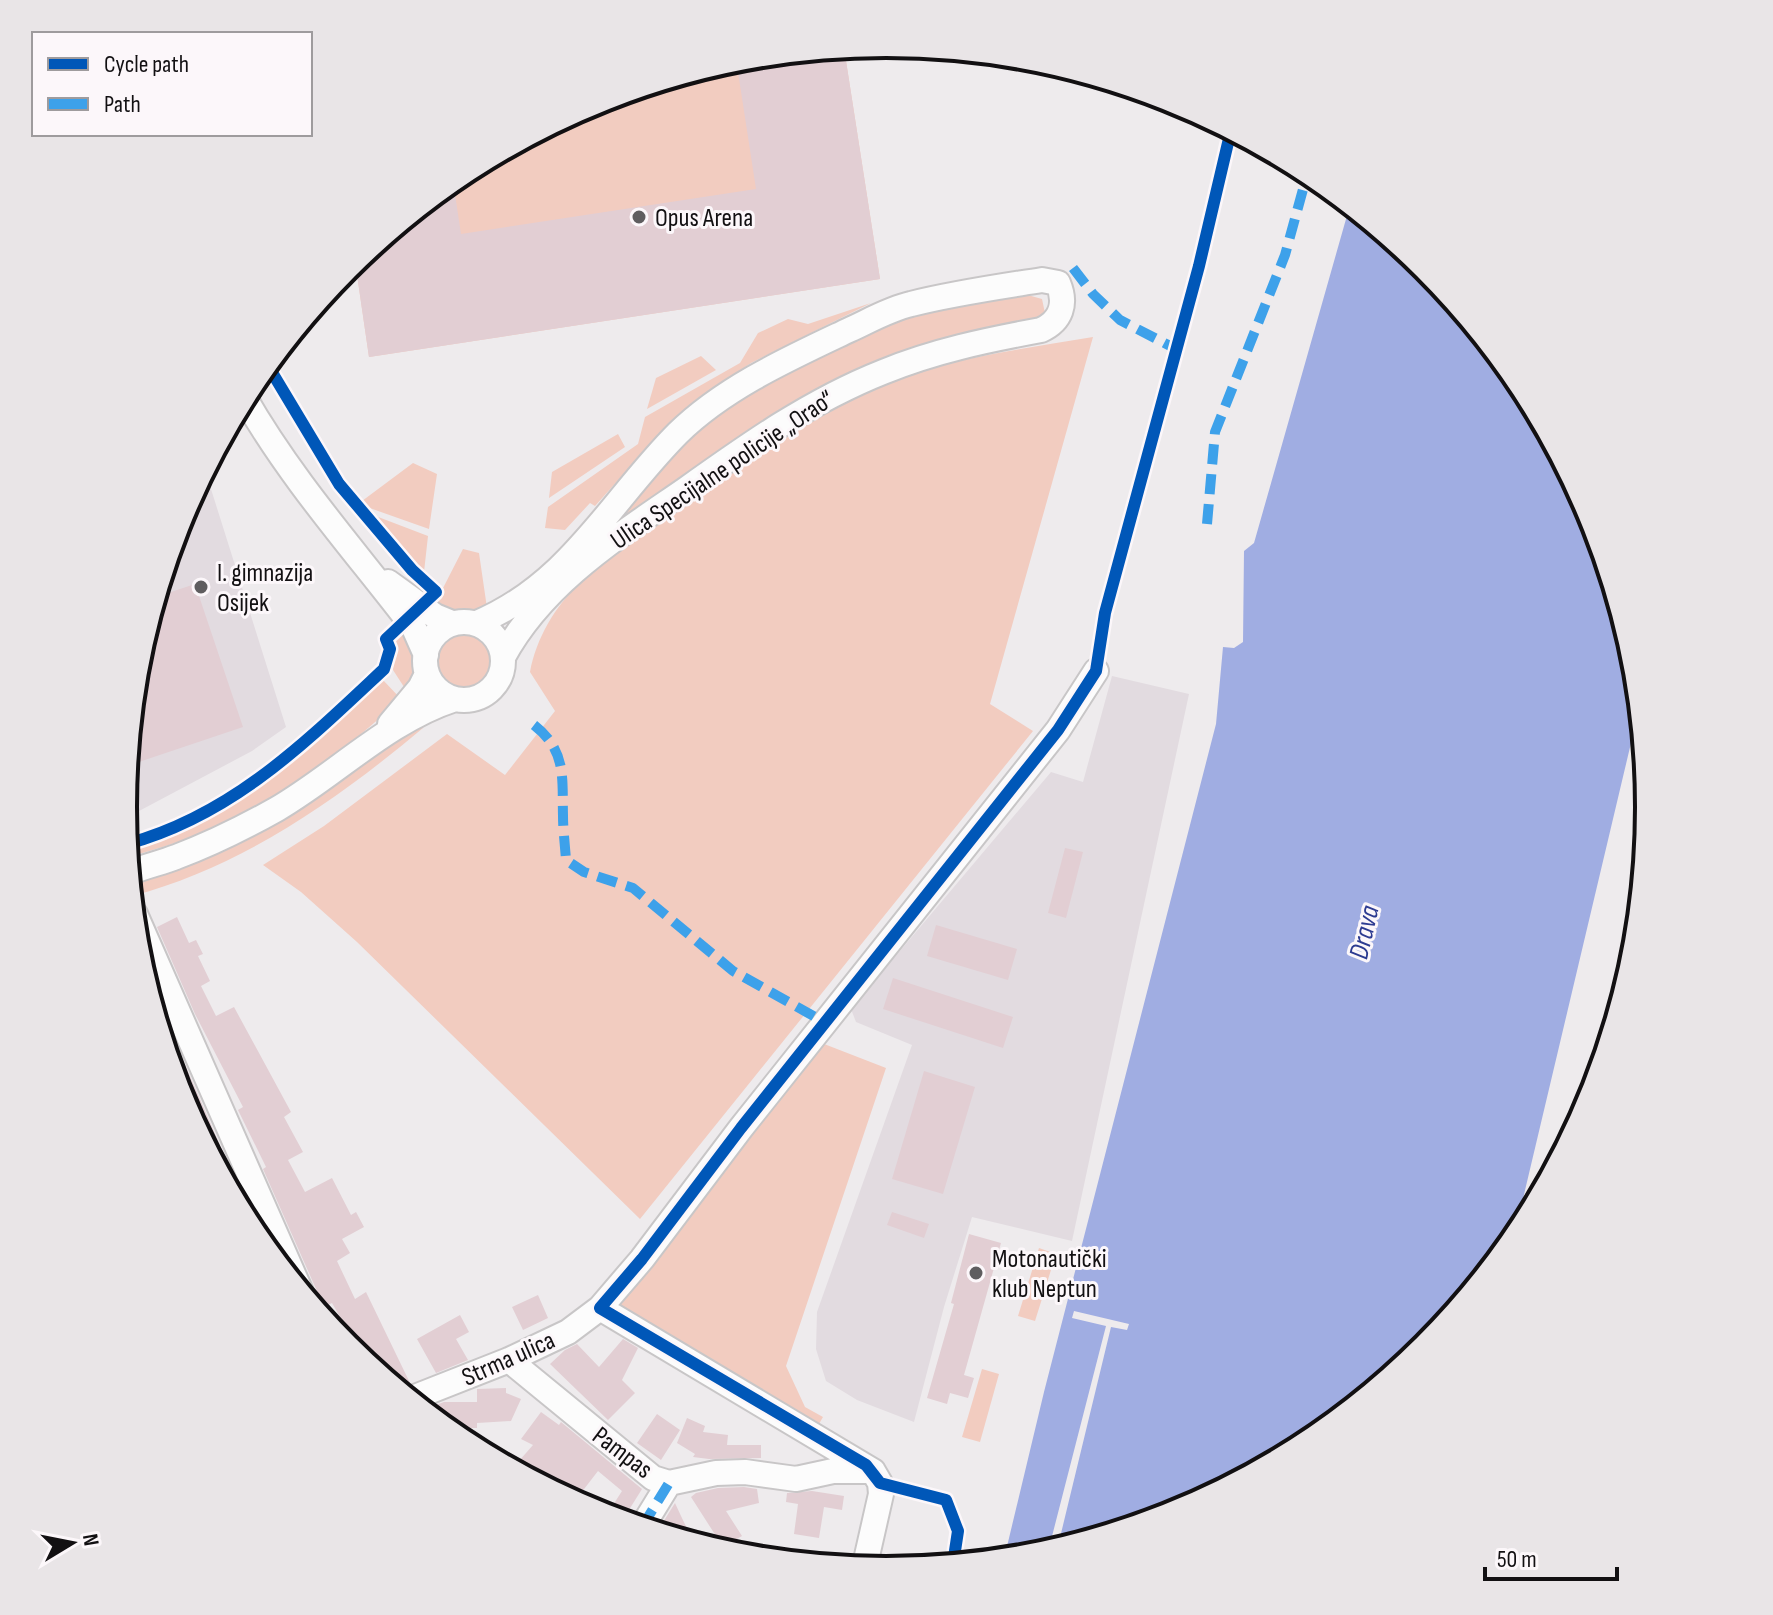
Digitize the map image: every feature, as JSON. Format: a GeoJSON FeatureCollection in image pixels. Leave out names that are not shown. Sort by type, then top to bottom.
{"type":"FeatureCollection","features":[{"type":"Feature","properties":{"kind":"street","name":"Ulica Specijalne policije „Orao“"},"geometry":{"type":"LineString","coordinates":[[477,623],[509,609],[570,557],[598,529],[659,454],[710,406],[772,369],[832,338],[908,305],[1042,280],[1058,283],[1063,303],[1059,317],[1051,325],[1041,330],[942,351],[884,371],[844,388],[746,446],[592,556],[525,621],[503,657]]}},
{"type":"Feature","properties":{"kind":"street"},"geometry":{"type":"LineString","coordinates":[[251,410],[304,489],[414,628],[426,664],[443,694],[455,699]]}},
{"type":"Feature","properties":{"kind":"street"},"geometry":{"type":"LineString","coordinates":[[140,868],[176,857],[278,808],[331,774],[378,738],[438,705],[487,693],[501,674],[503,657],[497,639],[477,623],[452,623],[435,616],[364,564]]}},
{"type":"Feature","properties":{"kind":"street"},"geometry":{"type":"LineString","coordinates":[[378,738],[411,700],[426,664],[432,638],[452,623]]}},
{"type":"Feature","properties":{"kind":"street","name":"Strma ulica"},"geometry":{"type":"LineString","coordinates":[[421,1395],[509,1360],[568,1332],[600,1308],[642,1259],[741,1128],[1049,742],[1096,671]]}},
{"type":"Feature","properties":{"kind":"street"},"geometry":{"type":"LineString","coordinates":[[150,948],[284,1252]]}},
{"type":"Feature","properties":{"kind":"street"},"geometry":{"type":"LineString","coordinates":[[600,1308],[873,1471],[880,1483],[881,1494],[867,1556]]}},
{"type":"Feature","properties":{"kind":"street","name":"Pampas"},"geometry":{"type":"LineString","coordinates":[[509,1360],[653,1478],[669,1483],[716,1473],[745,1472],[784,1478],[833,1471],[873,1471]]}},
{"type":"Feature","properties":{"kind":"street"},"geometry":{"type":"LineString","coordinates":[[806,1477],[821,1463],[822,1439]]}},
{"type":"Feature","properties":{"kind":"street"},"geometry":{"type":"LineString","coordinates":[[648,1518],[669,1483]]}},
{"type":"Feature","properties":{"kind":"shaded area","name":"Opus Arena"},"geometry":{"type":"Polygon","coordinates":[[[846,60],[880,279],[369,357],[357,278],[392,244],[470,184],[555,135],[646,98],[740,72],[846,60]]]}},
{"type":"Feature","properties":{"kind":"shaded area"},"geometry":{"type":"Polygon","coordinates":[[[1017,292],[1042,299],[1046,318],[927,350],[622,523],[619,516],[688,438],[727,407],[801,363],[879,326],[953,304],[1017,292]]]}},
{"type":"Feature","properties":{"kind":"shaded area"},"geometry":{"type":"Polygon","coordinates":[[[871,303],[751,363],[708,392],[673,419],[595,506],[590,503],[565,530],[545,528],[548,507],[638,444],[645,417],[740,363],[758,333],[788,319],[808,324],[871,303]]]}},
{"type":"Feature","properties":{"kind":"shaded area"},"geometry":{"type":"Polygon","coordinates":[[[1093,337],[990,704],[1033,731],[640,1219],[357,942],[301,892],[263,865],[324,826],[447,734],[505,775],[555,711],[530,672],[542,635],[562,602],[622,548],[787,432],[859,392],[909,374],[987,355],[1093,337]]]}},
{"type":"Feature","properties":{"kind":"shaded area"},"geometry":{"type":"Polygon","coordinates":[[[701,356],[716,370],[647,409],[656,378],[701,356]]]}},
{"type":"Feature","properties":{"kind":"shaded area"},"geometry":{"type":"Polygon","coordinates":[[[618,434],[625,447],[549,498],[552,472],[618,434]]]}},
{"type":"Feature","properties":{"kind":"shaded area"},"geometry":{"type":"Polygon","coordinates":[[[413,463],[437,474],[429,529],[364,506],[362,501],[413,463]]]}},
{"type":"Feature","properties":{"kind":"shaded area","name":"I. gimnazija Osijek"},"geometry":{"type":"Polygon","coordinates":[[[210,485],[286,727],[252,751],[137,812],[143,710],[151,661],[177,567],[210,485]]]}},
{"type":"Feature","properties":{"kind":"shaded area"},"geometry":{"type":"Polygon","coordinates":[[[373,515],[428,536],[424,572],[373,515]]]}},
{"type":"Feature","properties":{"kind":"shaded area"},"geometry":{"type":"Polygon","coordinates":[[[463,549],[479,553],[487,608],[455,612],[427,606],[442,590],[463,549]]]}},
{"type":"Feature","properties":{"kind":"shaded area"},"geometry":{"type":"Polygon","coordinates":[[[405,628],[414,659],[406,690],[393,670],[395,639],[405,628]]]}},
{"type":"Feature","properties":{"kind":"shaded area"},"geometry":{"type":"Polygon","coordinates":[[[464,635],[482,643],[490,661],[482,679],[464,687],[446,679],[438,661],[446,643],[464,635]]]}},
{"type":"Feature","properties":{"kind":"shaded area"},"geometry":{"type":"Polygon","coordinates":[[[1112,676],[1189,694],[1072,1241],[972,1217],[944,1307],[914,1422],[857,1400],[826,1381],[816,1349],[817,1312],[912,1045],[856,1022],[851,1009],[1051,772],[1083,782],[1112,676]]]}},
{"type":"Feature","properties":{"kind":"shaded area"},"geometry":{"type":"Polygon","coordinates":[[[383,680],[401,699],[338,753],[275,796],[207,831],[139,854],[138,843],[203,819],[236,801],[323,734],[383,680]]]}},
{"type":"Feature","properties":{"kind":"shaded area"},"geometry":{"type":"Polygon","coordinates":[[[426,722],[423,728],[357,781],[250,849],[212,868],[142,893],[141,876],[426,722]]]}},
{"type":"Feature","properties":{"kind":"shaded area"},"geometry":{"type":"Polygon","coordinates":[[[819,1042],[886,1068],[786,1366],[805,1407],[823,1417],[816,1429],[663,1337],[618,1303],[819,1042]]]}},
{"type":"Feature","properties":{"kind":"shaded area"},"geometry":{"type":"Polygon","coordinates":[[[1039,1248],[1056,1254],[1035,1321],[1018,1316],[1039,1248]]]}},
{"type":"Feature","properties":{"kind":"shaded area"},"geometry":{"type":"Polygon","coordinates":[[[982,1369],[999,1374],[980,1442],[962,1437],[982,1369]]]}},
{"type":"Feature","properties":{"kind":"water","name":"Drava"},"geometry":{"type":"Polygon","coordinates":[[[1347,216],[1381,244],[1450,313],[1510,391],[1536,433],[1579,521],[1596,567],[1622,661],[1632,738],[1521,1206],[1450,1302],[1381,1371],[1303,1431],[1218,1480],[1173,1500],[1080,1531],[1007,1547],[1216,724],[1223,647],[1234,648],[1243,642],[1244,551],[1254,543],[1347,216]]]}},
{"type":"Feature","properties":{"kind":"pier"},"geometry":{"type":"Polygon","coordinates":[[[1074,1311],[1129,1324],[1127,1330],[1111,1327],[1060,1536],[1051,1538],[1106,1326],[1072,1318],[1074,1311]]]}},
{"type":"Feature","properties":{"kind":"building","name":"Opus Arena"},"geometry":{"type":"Polygon","coordinates":[[[846,60],[880,279],[369,357],[357,278],[392,244],[455,195],[461,234],[756,189],[738,72],[789,64],[846,60]]]}},
{"type":"Feature","properties":{"kind":"building"},"geometry":{"type":"Polygon","coordinates":[[[195,584],[243,727],[139,762],[151,661],[169,593],[195,584]]]}},
{"type":"Feature","properties":{"kind":"building"},"geometry":{"type":"Polygon","coordinates":[[[1065,848],[1083,852],[1066,918],[1048,913],[1065,848]]]}},
{"type":"Feature","properties":{"kind":"building"},"geometry":{"type":"Polygon","coordinates":[[[177,917],[189,943],[196,940],[203,954],[198,956],[210,981],[201,986],[216,1016],[234,1007],[291,1112],[284,1117],[303,1152],[288,1160],[305,1192],[332,1178],[351,1215],[356,1212],[364,1227],[342,1239],[350,1253],[337,1261],[355,1299],[366,1292],[408,1384],[344,1323],[332,1303],[327,1306],[320,1299],[263,1169],[266,1167],[238,1110],[243,1107],[195,1014],[157,927],[177,917]]]}},
{"type":"Feature","properties":{"kind":"building"},"geometry":{"type":"Polygon","coordinates":[[[936,925],[1017,949],[1008,980],[927,956],[936,925]]]}},
{"type":"Feature","properties":{"kind":"building"},"geometry":{"type":"Polygon","coordinates":[[[893,978],[1013,1017],[1003,1048],[883,1009],[893,978]]]}},
{"type":"Feature","properties":{"kind":"building"},"geometry":{"type":"Polygon","coordinates":[[[175,1043],[231,1171],[194,1094],[175,1043]]]}},
{"type":"Feature","properties":{"kind":"building"},"geometry":{"type":"Polygon","coordinates":[[[924,1071],[975,1087],[943,1194],[892,1179],[924,1071]]]}},
{"type":"Feature","properties":{"kind":"building"},"geometry":{"type":"Polygon","coordinates":[[[892,1212],[929,1224],[924,1238],[887,1225],[892,1212]]]}},
{"type":"Feature","properties":{"kind":"building"},"geometry":{"type":"Polygon","coordinates":[[[969,1234],[1001,1243],[964,1375],[974,1378],[968,1398],[950,1393],[947,1404],[927,1398],[954,1304],[951,1303],[969,1234]]]}},
{"type":"Feature","properties":{"kind":"building"},"geometry":{"type":"Polygon","coordinates":[[[538,1295],[548,1318],[523,1330],[512,1307],[538,1295]]]}},
{"type":"Feature","properties":{"kind":"building"},"geometry":{"type":"Polygon","coordinates":[[[460,1315],[469,1332],[456,1339],[468,1360],[436,1373],[417,1339],[460,1315]]]}},
{"type":"Feature","properties":{"kind":"building"},"geometry":{"type":"Polygon","coordinates":[[[623,1339],[638,1348],[622,1380],[635,1393],[608,1420],[550,1364],[577,1344],[599,1367],[623,1339]]]}},
{"type":"Feature","properties":{"kind":"building"},"geometry":{"type":"Polygon","coordinates":[[[506,1388],[506,1393],[521,1399],[511,1421],[477,1423],[477,1428],[466,1428],[436,1406],[444,1402],[477,1402],[477,1389],[506,1388]]]}},
{"type":"Feature","properties":{"kind":"building"},"geometry":{"type":"Polygon","coordinates":[[[541,1412],[559,1425],[561,1422],[642,1489],[629,1511],[613,1505],[622,1491],[598,1471],[582,1492],[519,1461],[533,1445],[521,1439],[541,1412]]]}},
{"type":"Feature","properties":{"kind":"building"},"geometry":{"type":"Polygon","coordinates":[[[657,1414],[680,1430],[661,1460],[637,1443],[657,1414]]]}},
{"type":"Feature","properties":{"kind":"building"},"geometry":{"type":"Polygon","coordinates":[[[687,1418],[705,1426],[703,1432],[728,1435],[727,1445],[761,1445],[761,1458],[693,1457],[695,1454],[677,1443],[687,1418]]]}},
{"type":"Feature","properties":{"kind":"building"},"geometry":{"type":"Polygon","coordinates":[[[718,1488],[757,1489],[759,1503],[726,1511],[742,1536],[733,1541],[717,1537],[691,1497],[718,1488]]]}},
{"type":"Feature","properties":{"kind":"building"},"geometry":{"type":"Polygon","coordinates":[[[812,1491],[844,1496],[842,1510],[824,1507],[819,1538],[794,1534],[798,1504],[786,1502],[787,1493],[812,1491]]]}},
{"type":"Feature","properties":{"kind":"building"},"geometry":{"type":"Polygon","coordinates":[[[675,1503],[687,1529],[663,1522],[675,1503]]]}},
{"type":"Feature","properties":{"kind":"marked path"},"geometry":{"type":"LineString","coordinates":[[1207,524],[1215,432],[1285,255],[1304,185]]}},
{"type":"Feature","properties":{"kind":"marked path"},"geometry":{"type":"LineString","coordinates":[[1073,268],[1093,294],[1120,320],[1176,349]]}},
{"type":"Feature","properties":{"kind":"marked path"},"geometry":{"type":"LineString","coordinates":[[534,725],[552,745],[560,766],[566,860],[584,872],[633,888],[733,971],[826,1023]]}},
{"type":"Feature","properties":{"kind":"marked path"},"geometry":{"type":"LineString","coordinates":[[648,1518],[669,1483]]}},
{"type":"Feature","properties":{"kind":"cycle path"},"geometry":{"type":"LineString","coordinates":[[955,1553],[958,1531],[946,1500],[880,1483],[866,1465],[600,1308],[642,1259],[741,1128],[1058,730],[1096,671],[1105,613],[1199,266],[1229,141]]}},
{"type":"Feature","properties":{"kind":"cycle path"},"geometry":{"type":"LineString","coordinates":[[138,840],[201,815],[266,773],[296,749],[384,669],[390,649],[386,639],[436,592],[412,570],[339,484],[274,376]]}},
{"type":"Feature","properties":{"kind":"place","name":"Opus Arena"},"geometry":{"type":"Point","coordinates":[639,217]}},
{"type":"Feature","properties":{"kind":"place","name":"I. gimnazija Osijek"},"geometry":{"type":"Point","coordinates":[201,587]}},
{"type":"Feature","properties":{"kind":"place","name":"Motonautički klub Neptun"},"geometry":{"type":"Point","coordinates":[976,1273]}}]}
